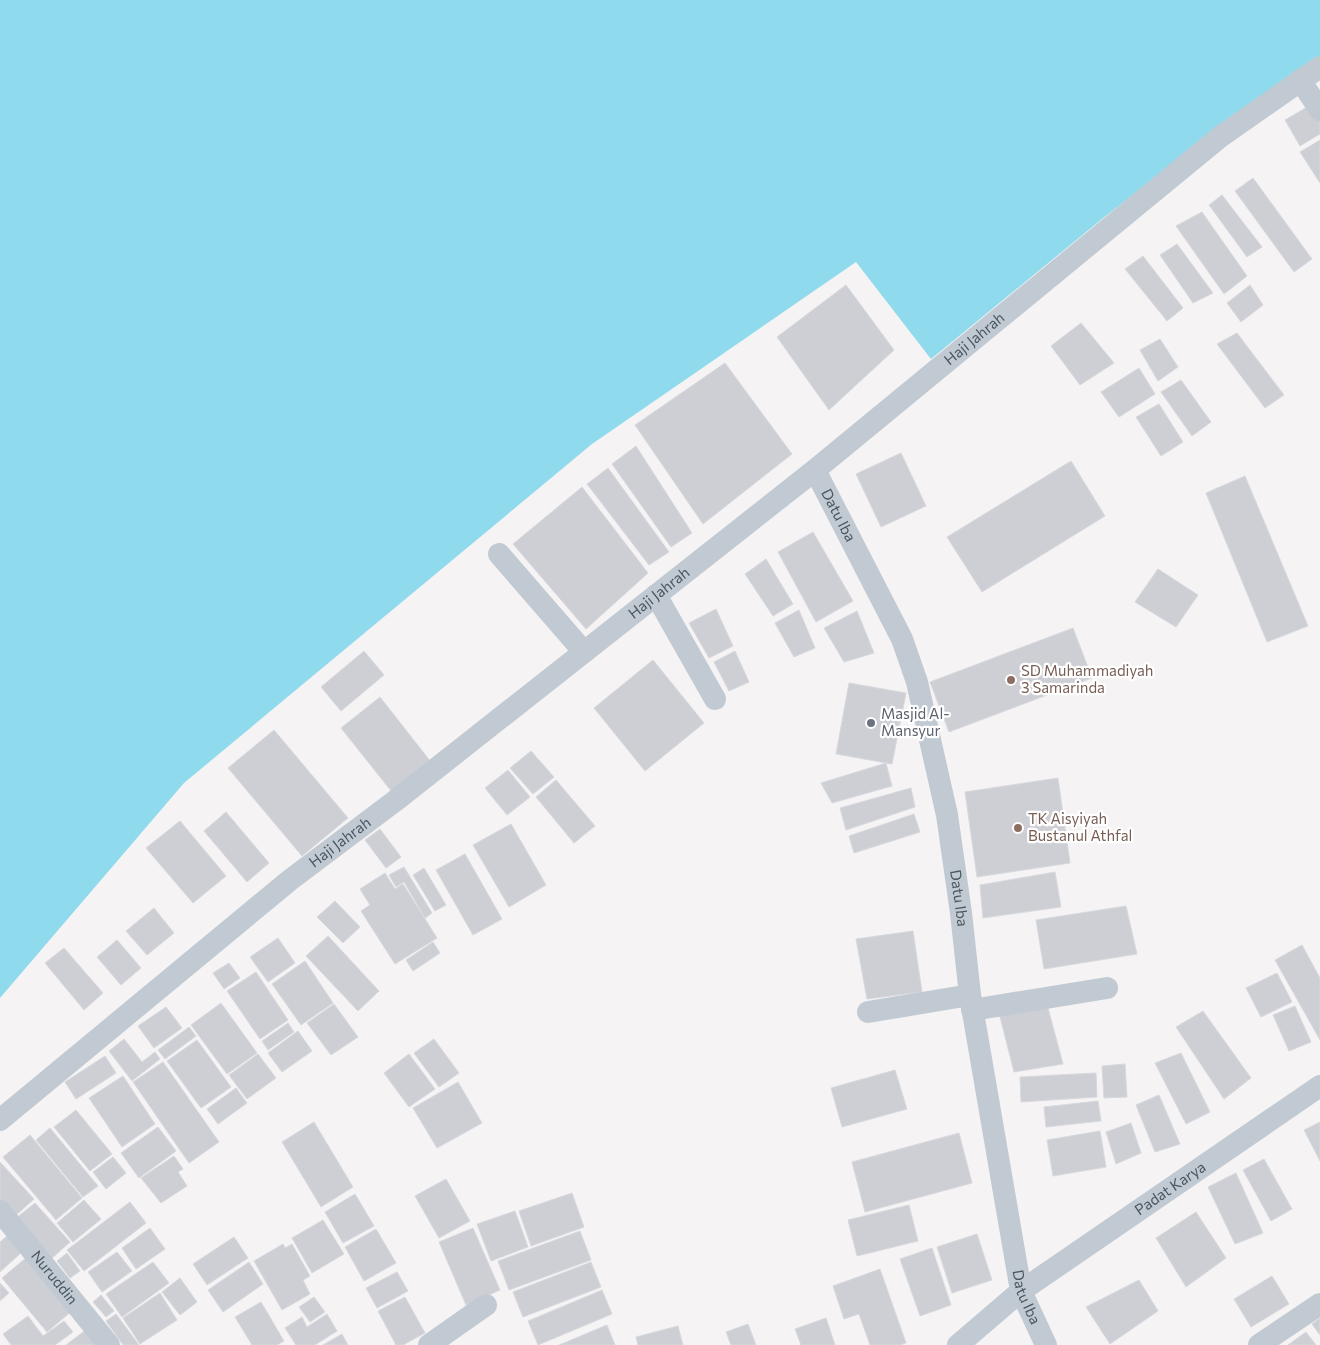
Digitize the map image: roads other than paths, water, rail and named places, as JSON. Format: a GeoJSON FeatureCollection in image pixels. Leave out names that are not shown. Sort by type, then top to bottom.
{"type":"FeatureCollection","features":[{"type":"Feature","properties":{"kind":"street","name":"Haji Jahrah"},"geometry":{"type":"LineString","coordinates":[[0,1120],[290,880],[395,801],[815,470],[1220,137],[1320,67]]}},
{"type":"Feature","properties":{"kind":"street"},"geometry":{"type":"LineString","coordinates":[[1300,80],[1320,110]]}},
{"type":"Feature","properties":{"kind":"street","name":"Datu Iba"},"geometry":{"type":"LineString","coordinates":[[815,470],[902,639],[917,682],[947,815],[962,914],[971,1002],[1021,1291],[1046,1345]]}},
{"type":"Feature","properties":{"kind":"street"},"geometry":{"type":"LineString","coordinates":[[499,554],[584,652]]}},
{"type":"Feature","properties":{"kind":"street"},"geometry":{"type":"LineString","coordinates":[[656,595],[715,699]]}},
{"type":"Feature","properties":{"kind":"street"},"geometry":{"type":"LineString","coordinates":[[868,1012],[1107,988]]}},
{"type":"Feature","properties":{"kind":"street","name":"Padat Karya"},"geometry":{"type":"LineString","coordinates":[[958,1345],[1021,1291],[1320,1086]]}},
{"type":"Feature","properties":{"kind":"street","name":"Nuruddin"},"geometry":{"type":"LineString","coordinates":[[0,1211],[109,1345]]}},
{"type":"Feature","properties":{"kind":"street"},"geometry":{"type":"LineString","coordinates":[[1259,1345],[1320,1304]]}},
{"type":"Feature","properties":{"kind":"street"},"geometry":{"type":"LineString","coordinates":[[429,1345],[486,1305]]}},
{"type":"Feature","properties":{"kind":"water"},"geometry":{"type":"Polygon","coordinates":[[[0,0],[1320,0],[1320,63],[1190,150],[1102,219],[931,359],[856,262],[592,444],[184,783],[0,998],[0,0]]]}},
{"type":"Feature","properties":{"kind":"place","name":"SD Muhammadiyah 3 Samarinda"},"geometry":{"type":"Point","coordinates":[1011,680]}},
{"type":"Feature","properties":{"kind":"place","name":"Masjid Al- Mansyur"},"geometry":{"type":"Point","coordinates":[871,723]}},
{"type":"Feature","properties":{"kind":"place","name":"TK Aisyiyah Bustanul Athfal"},"geometry":{"type":"Point","coordinates":[1018,828]}}]}
